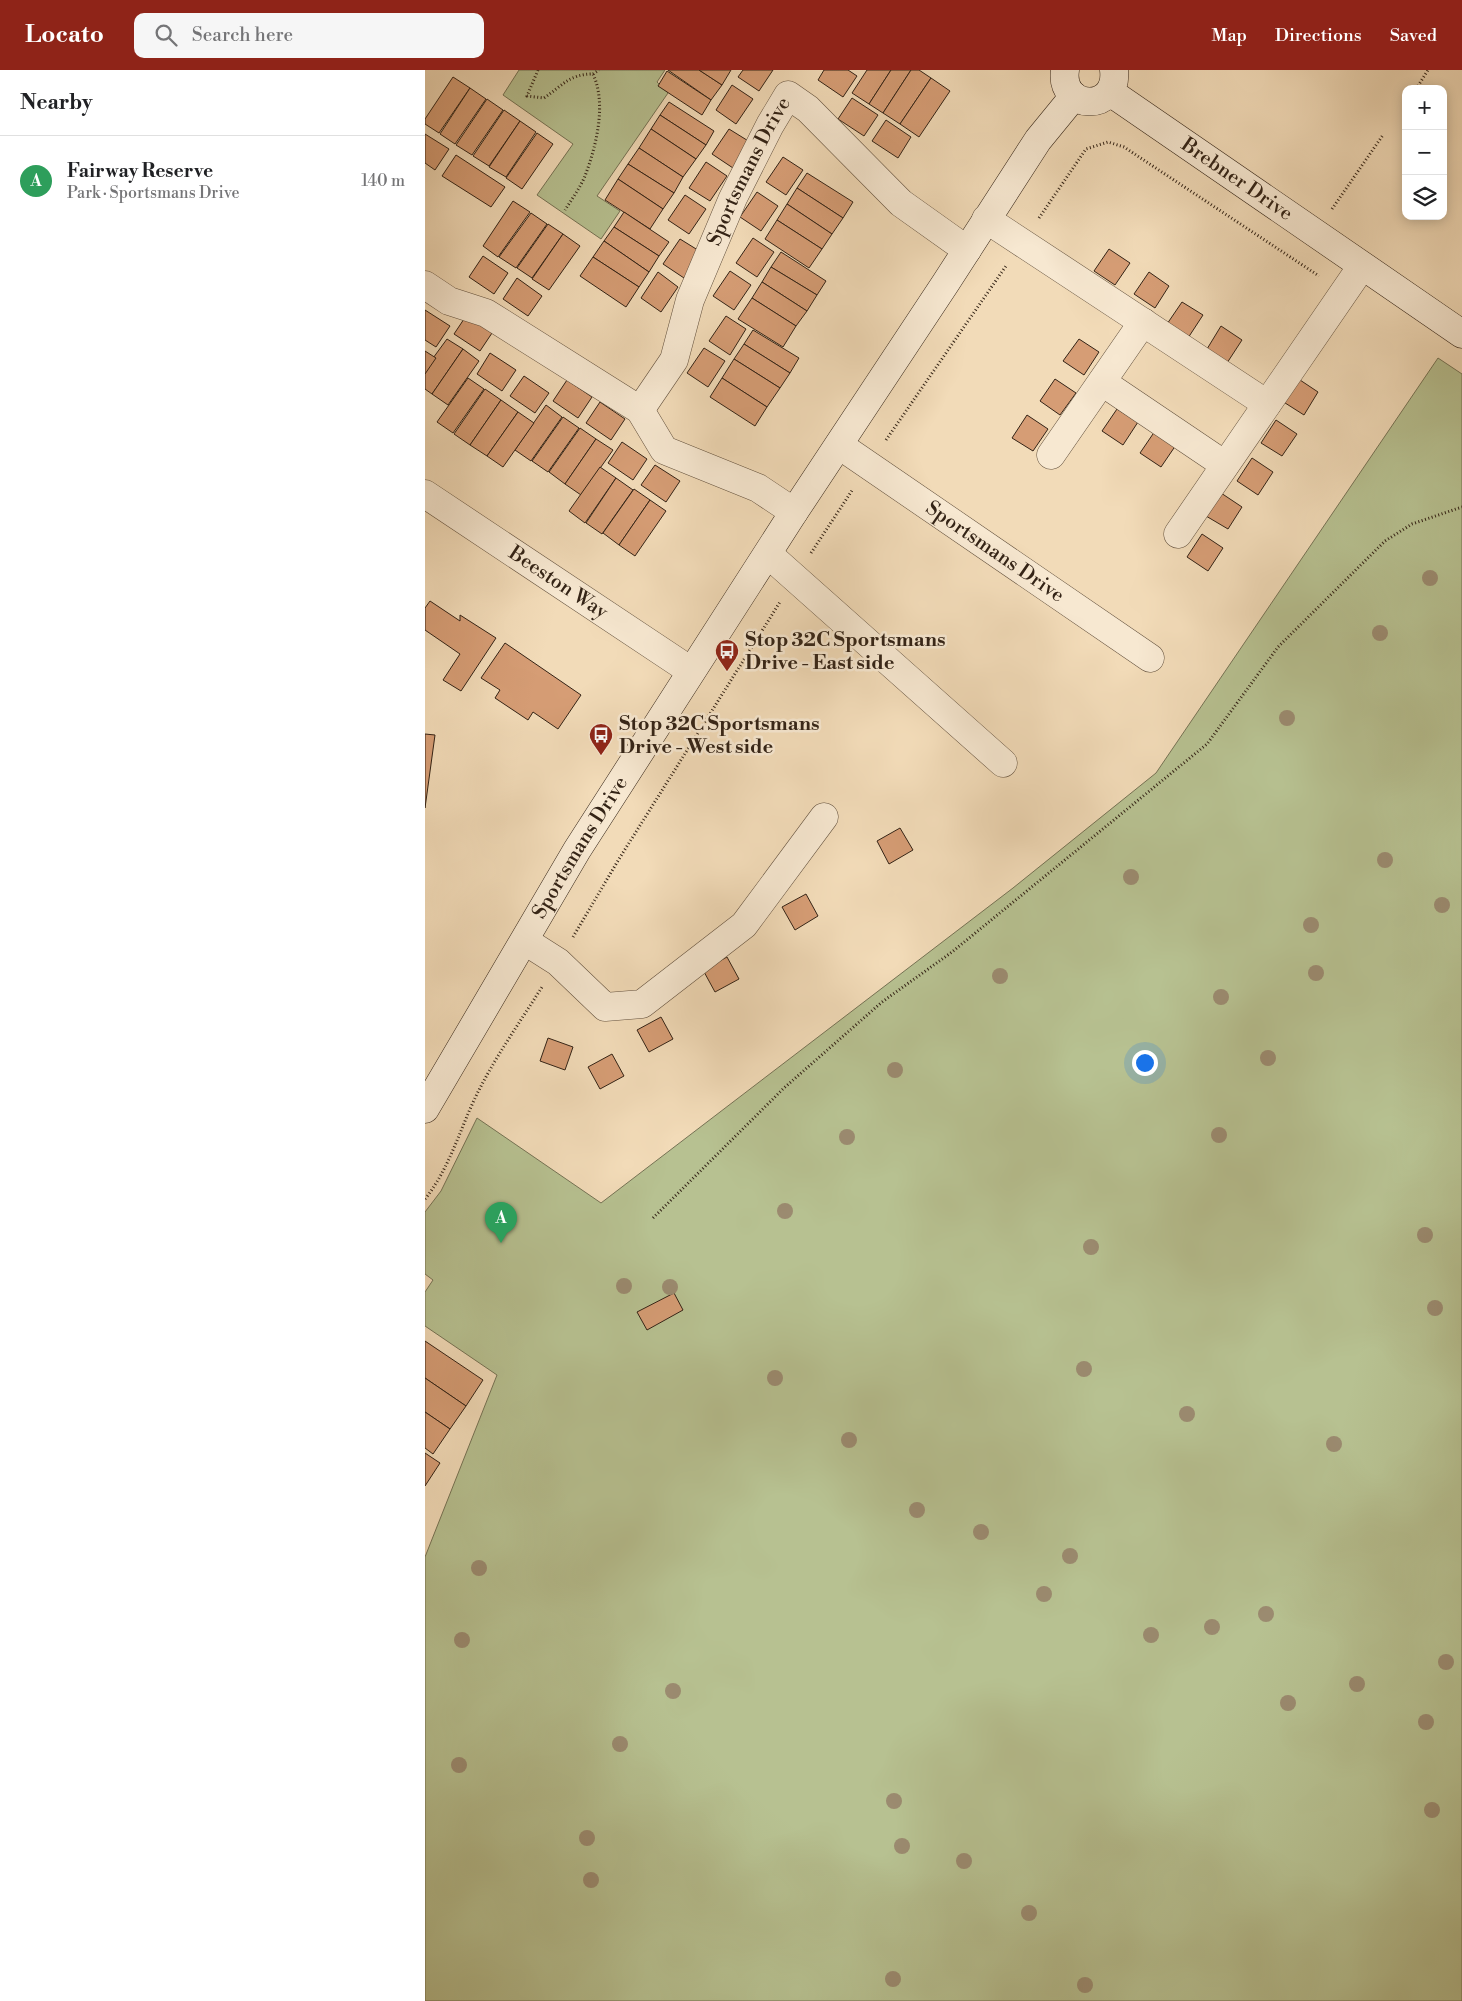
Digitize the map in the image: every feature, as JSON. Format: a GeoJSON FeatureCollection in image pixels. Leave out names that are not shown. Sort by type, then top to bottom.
{"type":"FeatureCollection","features":[{"type":"Feature","properties":{"kind":"street"},"geometry":{"type":"LineString","coordinates":[[1065,70],[1065,84],[1074,96],[1089,102],[1104,98],[1112,81]]}},
{"type":"Feature","properties":{"kind":"street","name":"Brebner Drive"},"geometry":{"type":"LineString","coordinates":[[1112,81],[1362,266],[1462,334]]}},
{"type":"Feature","properties":{"kind":"street","name":"Sportsmans Drive"},"geometry":{"type":"LineString","coordinates":[[640,410],[674,360],[690,300],[733,198],[770,125],[788,95],[809,109],[901,203],[967,250]]}},
{"type":"Feature","properties":{"kind":"street","name":"Sportsmans Drive"},"geometry":{"type":"LineString","coordinates":[[425,1109],[577,850],[691,671],[1038,140],[1074,96]]}},
{"type":"Feature","properties":{"kind":"street"},"geometry":{"type":"LineString","coordinates":[[986,219],[1267,404]]}},
{"type":"Feature","properties":{"kind":"street"},"geometry":{"type":"LineString","coordinates":[[1178,534],[1362,266]]}},
{"type":"Feature","properties":{"kind":"street"},"geometry":{"type":"LineString","coordinates":[[425,285],[449,300],[486,313],[640,410],[664,450],[758,488],[794,512]]}},
{"type":"Feature","properties":{"kind":"street"},"geometry":{"type":"LineString","coordinates":[[1051,455],[1143,322]]}},
{"type":"Feature","properties":{"kind":"street"},"geometry":{"type":"LineString","coordinates":[[1102,382],[1225,465]]}},
{"type":"Feature","properties":{"kind":"street","name":"Sportsmans Drive"},"geometry":{"type":"LineString","coordinates":[[839,445],[1149,658]]}},
{"type":"Feature","properties":{"kind":"street","name":"Beeston Way"},"geometry":{"type":"LineString","coordinates":[[425,494],[691,671]]}},
{"type":"Feature","properties":{"kind":"street"},"geometry":{"type":"LineString","coordinates":[[768,554],[1003,763]]}},
{"type":"Feature","properties":{"kind":"street","name":"Sportsmans Drive"},"geometry":{"type":"LineString","coordinates":[[525,941],[559,962],[605,1007],[642,1004],[744,925],[824,817]]}},
{"type":"Feature","properties":{"kind":"path"},"geometry":{"type":"LineString","coordinates":[[538,70],[527,96],[544,98],[569,78],[580,72],[593,74],[599,70]]}},
{"type":"Feature","properties":{"kind":"path"},"geometry":{"type":"LineString","coordinates":[[1419,85],[1429,70]]}},
{"type":"Feature","properties":{"kind":"path"},"geometry":{"type":"LineString","coordinates":[[565,210],[584,178],[596,141],[599,87],[593,74]]}},
{"type":"Feature","properties":{"kind":"path"},"geometry":{"type":"LineString","coordinates":[[1332,209],[1383,135]]}},
{"type":"Feature","properties":{"kind":"path"},"geometry":{"type":"LineString","coordinates":[[653,1218],[784,1088],[882,1002],[952,952],[1207,744],[1278,647],[1385,541],[1412,524],[1462,507]]}},
{"type":"Feature","properties":{"kind":"green space"},"geometry":{"type":"Polygon","coordinates":[[[519,70],[665,70],[657,82],[668,93],[597,196],[620,211],[601,239],[537,195],[573,144],[503,95],[519,70]]]}},
{"type":"Feature","properties":{"kind":"green space"},"geometry":{"type":"Polygon","coordinates":[[[1438,358],[1462,374],[1462,2001],[425,2001],[425,1557],[497,1375],[425,1326],[425,1292],[433,1280],[425,1274],[425,1212],[441,1191],[477,1118],[601,1203],[1013,888],[1156,773],[1438,358]]]}},
{"type":"Feature","properties":{"kind":"building"},"geometry":{"type":"Polygon","coordinates":[[[668,70],[699,70],[722,85],[711,100],[668,70]]]}},
{"type":"Feature","properties":{"kind":"building"},"geometry":{"type":"Polygon","coordinates":[[[699,70],[731,70],[722,85],[699,70]]]}},
{"type":"Feature","properties":{"kind":"building"},"geometry":{"type":"Polygon","coordinates":[[[743,70],[773,70],[759,91],[738,77],[743,70]]]}},
{"type":"Feature","properties":{"kind":"building"},"geometry":{"type":"Polygon","coordinates":[[[824,70],[848,70],[857,76],[843,97],[818,80],[824,70]]]}},
{"type":"Feature","properties":{"kind":"building"},"geometry":{"type":"Polygon","coordinates":[[[867,70],[891,70],[869,104],[852,93],[867,70]]]}},
{"type":"Feature","properties":{"kind":"building"},"geometry":{"type":"Polygon","coordinates":[[[891,70],[911,70],[883,113],[869,104],[891,70]]]}},
{"type":"Feature","properties":{"kind":"building"},"geometry":{"type":"Polygon","coordinates":[[[911,70],[919,70],[931,78],[900,124],[883,113],[911,70]]]}},
{"type":"Feature","properties":{"kind":"building"},"geometry":{"type":"Polygon","coordinates":[[[667,71],[711,100],[702,115],[658,86],[667,71]]]}},
{"type":"Feature","properties":{"kind":"building"},"geometry":{"type":"Polygon","coordinates":[[[453,77],[470,88],[439,133],[425,124],[425,119],[453,77]]]}},
{"type":"Feature","properties":{"kind":"building"},"geometry":{"type":"Polygon","coordinates":[[[931,78],[950,91],[919,137],[900,124],[931,78]]]}},
{"type":"Feature","properties":{"kind":"building"},"geometry":{"type":"Polygon","coordinates":[[[732,85],[753,99],[736,124],[716,110],[732,85]]]}},
{"type":"Feature","properties":{"kind":"building"},"geometry":{"type":"Polygon","coordinates":[[[470,88],[486,99],[455,144],[440,134],[470,88]]]}},
{"type":"Feature","properties":{"kind":"building"},"geometry":{"type":"Polygon","coordinates":[[[852,98],[878,115],[864,136],[838,119],[852,98]]]}},
{"type":"Feature","properties":{"kind":"building"},"geometry":{"type":"Polygon","coordinates":[[[487,99],[503,110],[472,155],[456,145],[487,99]]]}},
{"type":"Feature","properties":{"kind":"building"},"geometry":{"type":"Polygon","coordinates":[[[669,102],[714,131],[706,145],[660,115],[669,102]]]}},
{"type":"Feature","properties":{"kind":"building"},"geometry":{"type":"Polygon","coordinates":[[[504,110],[520,121],[489,166],[473,156],[504,110]]]}},
{"type":"Feature","properties":{"kind":"building"},"geometry":{"type":"Polygon","coordinates":[[[660,115],[706,145],[696,159],[651,129],[660,115]]]}},
{"type":"Feature","properties":{"kind":"building"},"geometry":{"type":"Polygon","coordinates":[[[886,120],[911,137],[898,158],[872,141],[886,120]]]}},
{"type":"Feature","properties":{"kind":"building"},"geometry":{"type":"Polygon","coordinates":[[[520,121],[536,132],[506,177],[489,167],[520,121]]]}},
{"type":"Feature","properties":{"kind":"building"},"geometry":{"type":"Polygon","coordinates":[[[651,129],[696,159],[683,177],[639,148],[651,129]]]}},
{"type":"Feature","properties":{"kind":"building"},"geometry":{"type":"Polygon","coordinates":[[[729,129],[750,142],[733,168],[712,154],[729,129]]]}},
{"type":"Feature","properties":{"kind":"building"},"geometry":{"type":"Polygon","coordinates":[[[537,133],[553,144],[522,189],[506,178],[537,133]]]}},
{"type":"Feature","properties":{"kind":"building"},"geometry":{"type":"Polygon","coordinates":[[[425,134],[449,149],[435,170],[425,163],[425,134]]]}},
{"type":"Feature","properties":{"kind":"building"},"geometry":{"type":"Polygon","coordinates":[[[639,148],[683,177],[674,193],[628,164],[639,148]]]}},
{"type":"Feature","properties":{"kind":"building"},"geometry":{"type":"Polygon","coordinates":[[[456,155],[505,187],[491,207],[442,176],[456,155]]]}},
{"type":"Feature","properties":{"kind":"building"},"geometry":{"type":"Polygon","coordinates":[[[783,157],[803,170],[786,195],[766,182],[783,157]]]}},
{"type":"Feature","properties":{"kind":"building"},"geometry":{"type":"Polygon","coordinates":[[[706,162],[727,176],[710,201],[689,188],[706,162]]]}},
{"type":"Feature","properties":{"kind":"building"},"geometry":{"type":"Polygon","coordinates":[[[628,164],[674,193],[663,209],[618,179],[628,164]]]}},
{"type":"Feature","properties":{"kind":"building"},"geometry":{"type":"Polygon","coordinates":[[[807,173],[853,202],[843,218],[797,188],[807,173]]]}},
{"type":"Feature","properties":{"kind":"building"},"geometry":{"type":"Polygon","coordinates":[[[618,179],[663,209],[650,229],[605,200],[618,179]]]}},
{"type":"Feature","properties":{"kind":"building"},"geometry":{"type":"Polygon","coordinates":[[[797,188],[843,218],[832,234],[787,204],[797,188]]]}},
{"type":"Feature","properties":{"kind":"building"},"geometry":{"type":"Polygon","coordinates":[[[757,192],[778,206],[761,231],[740,217],[757,192]]]}},
{"type":"Feature","properties":{"kind":"building"},"geometry":{"type":"Polygon","coordinates":[[[685,195],[706,209],[689,234],[668,220],[685,195]]]}},
{"type":"Feature","properties":{"kind":"building"},"geometry":{"type":"Polygon","coordinates":[[[513,201],[530,212],[498,257],[483,246],[513,201]]]}},
{"type":"Feature","properties":{"kind":"building"},"geometry":{"type":"Polygon","coordinates":[[[787,204],[832,234],[822,249],[777,220],[787,204]]]}},
{"type":"Feature","properties":{"kind":"building"},"geometry":{"type":"Polygon","coordinates":[[[624,212],[669,242],[659,256],[614,227],[624,212]]]}},
{"type":"Feature","properties":{"kind":"building"},"geometry":{"type":"Polygon","coordinates":[[[531,213],[547,224],[516,268],[499,257],[531,213]]]}},
{"type":"Feature","properties":{"kind":"building"},"geometry":{"type":"Polygon","coordinates":[[[777,220],[822,249],[809,268],[765,239],[777,220]]]}},
{"type":"Feature","properties":{"kind":"building"},"geometry":{"type":"Polygon","coordinates":[[[548,224],[563,234],[532,278],[517,268],[548,224]]]}},
{"type":"Feature","properties":{"kind":"building"},"geometry":{"type":"Polygon","coordinates":[[[614,227],[659,256],[649,272],[604,241],[614,227]]]}},
{"type":"Feature","properties":{"kind":"building"},"geometry":{"type":"Polygon","coordinates":[[[563,234],[580,246],[549,290],[532,279],[563,234]]]}},
{"type":"Feature","properties":{"kind":"building"},"geometry":{"type":"Polygon","coordinates":[[[753,238],[774,252],[757,277],[736,263],[753,238]]]}},
{"type":"Feature","properties":{"kind":"building"},"geometry":{"type":"Polygon","coordinates":[[[680,239],[701,252],[684,278],[663,264],[680,239]]]}},
{"type":"Feature","properties":{"kind":"building"},"geometry":{"type":"Polygon","coordinates":[[[604,241],[649,272],[639,287],[593,257],[604,241]]]}},
{"type":"Feature","properties":{"kind":"building"},"geometry":{"type":"Polygon","coordinates":[[[1109,249],[1130,263],[1115,285],[1094,271],[1109,249]]]}},
{"type":"Feature","properties":{"kind":"building"},"geometry":{"type":"Polygon","coordinates":[[[781,252],[826,281],[817,295],[771,267],[781,252]]]}},
{"type":"Feature","properties":{"kind":"building"},"geometry":{"type":"Polygon","coordinates":[[[483,256],[508,273],[494,294],[469,277],[483,256]]]}},
{"type":"Feature","properties":{"kind":"building"},"geometry":{"type":"Polygon","coordinates":[[[593,257],[639,287],[626,307],[580,276],[593,257]]]}},
{"type":"Feature","properties":{"kind":"building"},"geometry":{"type":"Polygon","coordinates":[[[771,267],[817,295],[807,311],[762,282],[771,267]]]}},
{"type":"Feature","properties":{"kind":"building"},"geometry":{"type":"Polygon","coordinates":[[[730,271],[751,285],[734,310],[713,296],[730,271]]]}},
{"type":"Feature","properties":{"kind":"building"},"geometry":{"type":"Polygon","coordinates":[[[658,272],[678,287],[661,312],[641,298],[658,272]]]}},
{"type":"Feature","properties":{"kind":"building"},"geometry":{"type":"Polygon","coordinates":[[[1149,272],[1169,286],[1155,308],[1134,294],[1149,272]]]}},
{"type":"Feature","properties":{"kind":"building"},"geometry":{"type":"Polygon","coordinates":[[[517,278],[542,296],[528,316],[503,299],[517,278]]]}},
{"type":"Feature","properties":{"kind":"building"},"geometry":{"type":"Polygon","coordinates":[[[762,282],[807,311],[796,326],[752,298],[762,282]]]}},
{"type":"Feature","properties":{"kind":"building"},"geometry":{"type":"Polygon","coordinates":[[[752,298],[796,326],[783,347],[738,319],[752,298]]]}},
{"type":"Feature","properties":{"kind":"building"},"geometry":{"type":"Polygon","coordinates":[[[1182,302],[1203,315],[1188,338],[1167,324],[1182,302]]]}},
{"type":"Feature","properties":{"kind":"building"},"geometry":{"type":"Polygon","coordinates":[[[425,310],[450,326],[436,347],[425,340],[425,310]]]}},
{"type":"Feature","properties":{"kind":"building"},"geometry":{"type":"Polygon","coordinates":[[[468,313],[494,330],[480,351],[454,334],[468,313]]]}},
{"type":"Feature","properties":{"kind":"building"},"geometry":{"type":"Polygon","coordinates":[[[726,316],[746,329],[730,355],[709,341],[726,316]]]}},
{"type":"Feature","properties":{"kind":"building"},"geometry":{"type":"Polygon","coordinates":[[[1221,326],[1242,340],[1227,363],[1207,349],[1221,326]]]}},
{"type":"Feature","properties":{"kind":"building"},"geometry":{"type":"Polygon","coordinates":[[[753,330],[799,358],[790,373],[744,344],[753,330]]]}},
{"type":"Feature","properties":{"kind":"building"},"geometry":{"type":"Polygon","coordinates":[[[447,339],[463,349],[432,394],[425,389],[425,369],[447,339]]]}},
{"type":"Feature","properties":{"kind":"building"},"geometry":{"type":"Polygon","coordinates":[[[1079,339],[1099,352],[1084,375],[1063,361],[1079,339]]]}},
{"type":"Feature","properties":{"kind":"building"},"geometry":{"type":"Polygon","coordinates":[[[744,344],[790,373],[780,388],[734,359],[744,344]]]}},
{"type":"Feature","properties":{"kind":"building"},"geometry":{"type":"Polygon","coordinates":[[[704,348],[725,361],[708,387],[687,373],[704,348]]]}},
{"type":"Feature","properties":{"kind":"building"},"geometry":{"type":"Polygon","coordinates":[[[463,349],[479,361],[448,405],[432,394],[463,349]]]}},
{"type":"Feature","properties":{"kind":"building"},"geometry":{"type":"Polygon","coordinates":[[[425,351],[436,358],[425,374],[425,351]]]}},
{"type":"Feature","properties":{"kind":"building"},"geometry":{"type":"Polygon","coordinates":[[[490,353],[516,370],[502,391],[477,374],[490,353]]]}},
{"type":"Feature","properties":{"kind":"building"},"geometry":{"type":"Polygon","coordinates":[[[734,359],[780,388],[767,407],[722,378],[734,359]]]}},
{"type":"Feature","properties":{"kind":"building"},"geometry":{"type":"Polygon","coordinates":[[[524,376],[549,393],[535,413],[510,396],[524,376]]]}},
{"type":"Feature","properties":{"kind":"building"},"geometry":{"type":"Polygon","coordinates":[[[468,378],[484,389],[453,433],[437,422],[468,378]]]}},
{"type":"Feature","properties":{"kind":"building"},"geometry":{"type":"Polygon","coordinates":[[[722,378],[767,407],[755,426],[710,397],[722,378]]]}},
{"type":"Feature","properties":{"kind":"building"},"geometry":{"type":"Polygon","coordinates":[[[1297,378],[1318,392],[1304,415],[1282,401],[1297,378]]]}},
{"type":"Feature","properties":{"kind":"building"},"geometry":{"type":"Polygon","coordinates":[[[1055,379],[1076,393],[1060,415],[1040,401],[1055,379]]]}},
{"type":"Feature","properties":{"kind":"building"},"geometry":{"type":"Polygon","coordinates":[[[567,380],[592,397],[578,418],[553,401],[567,380]]]}},
{"type":"Feature","properties":{"kind":"building"},"geometry":{"type":"Polygon","coordinates":[[[485,389],[501,400],[470,445],[454,434],[485,389]]]}},
{"type":"Feature","properties":{"kind":"building"},"geometry":{"type":"Polygon","coordinates":[[[501,400],[518,412],[487,456],[470,445],[501,400]]]}},
{"type":"Feature","properties":{"kind":"building"},"geometry":{"type":"Polygon","coordinates":[[[600,402],[625,419],[611,440],[586,423],[600,402]]]}},
{"type":"Feature","properties":{"kind":"building"},"geometry":{"type":"Polygon","coordinates":[[[546,405],[562,417],[531,461],[515,450],[546,405]]]}},
{"type":"Feature","properties":{"kind":"building"},"geometry":{"type":"Polygon","coordinates":[[[1117,409],[1138,422],[1123,445],[1102,431],[1117,409]]]}},
{"type":"Feature","properties":{"kind":"building"},"geometry":{"type":"Polygon","coordinates":[[[518,412],[534,423],[503,467],[487,456],[518,412]]]}},
{"type":"Feature","properties":{"kind":"building"},"geometry":{"type":"Polygon","coordinates":[[[1027,415],[1048,429],[1033,451],[1012,438],[1027,415]]]}},
{"type":"Feature","properties":{"kind":"building"},"geometry":{"type":"Polygon","coordinates":[[[563,417],[579,428],[548,472],[532,461],[563,417]]]}},
{"type":"Feature","properties":{"kind":"building"},"geometry":{"type":"Polygon","coordinates":[[[1276,420],[1297,434],[1282,456],[1261,443],[1276,420]]]}},
{"type":"Feature","properties":{"kind":"building"},"geometry":{"type":"Polygon","coordinates":[[[580,428],[596,439],[565,484],[549,472],[580,428]]]}},
{"type":"Feature","properties":{"kind":"building"},"geometry":{"type":"Polygon","coordinates":[[[1155,431],[1176,445],[1161,467],[1140,453],[1155,431]]]}},
{"type":"Feature","properties":{"kind":"building"},"geometry":{"type":"Polygon","coordinates":[[[596,439],[613,450],[581,495],[565,484],[596,439]]]}},
{"type":"Feature","properties":{"kind":"building"},"geometry":{"type":"Polygon","coordinates":[[[622,442],[647,459],[633,480],[608,463],[622,442]]]}},
{"type":"Feature","properties":{"kind":"building"},"geometry":{"type":"Polygon","coordinates":[[[1252,458],[1273,472],[1258,495],[1237,481],[1252,458]]]}},
{"type":"Feature","properties":{"kind":"building"},"geometry":{"type":"Polygon","coordinates":[[[655,465],[680,481],[666,502],[641,485],[655,465]]]}},
{"type":"Feature","properties":{"kind":"building"},"geometry":{"type":"Polygon","coordinates":[[[600,467],[616,478],[585,523],[569,511],[600,467]]]}},
{"type":"Feature","properties":{"kind":"building"},"geometry":{"type":"Polygon","coordinates":[[[616,478],[633,490],[602,534],[586,523],[616,478]]]}},
{"type":"Feature","properties":{"kind":"building"},"geometry":{"type":"Polygon","coordinates":[[[634,489],[650,500],[619,545],[603,533],[634,489]]]}},
{"type":"Feature","properties":{"kind":"building"},"geometry":{"type":"Polygon","coordinates":[[[1221,493],[1242,507],[1228,529],[1206,516],[1221,493]]]}},
{"type":"Feature","properties":{"kind":"building"},"geometry":{"type":"Polygon","coordinates":[[[650,500],[666,511],[635,556],[619,545],[650,500]]]}},
{"type":"Feature","properties":{"kind":"building"},"geometry":{"type":"Polygon","coordinates":[[[1202,534],[1223,548],[1208,571],[1187,557],[1202,534]]]}},
{"type":"Feature","properties":{"kind":"building"},"geometry":{"type":"Polygon","coordinates":[[[430,601],[460,621],[460,615],[496,638],[461,691],[443,680],[460,654],[425,630],[425,608],[430,601]]]}},
{"type":"Feature","properties":{"kind":"building"},"geometry":{"type":"Polygon","coordinates":[[[505,643],[581,695],[558,729],[533,712],[528,720],[495,698],[500,690],[481,678],[505,643]]]}},
{"type":"Feature","properties":{"kind":"building"},"geometry":{"type":"Polygon","coordinates":[[[425,734],[435,735],[425,808],[425,734]]]}},
{"type":"Feature","properties":{"kind":"building"},"geometry":{"type":"Polygon","coordinates":[[[900,828],[913,850],[889,864],[877,841],[900,828]]]}},
{"type":"Feature","properties":{"kind":"building"},"geometry":{"type":"Polygon","coordinates":[[[806,894],[818,916],[795,930],[782,907],[806,894]]]}},
{"type":"Feature","properties":{"kind":"building"},"geometry":{"type":"Polygon","coordinates":[[[727,957],[739,979],[715,992],[703,970],[727,957]]]}},
{"type":"Feature","properties":{"kind":"building"},"geometry":{"type":"Polygon","coordinates":[[[661,1017],[673,1039],[649,1052],[637,1030],[661,1017]]]}},
{"type":"Feature","properties":{"kind":"building"},"geometry":{"type":"Polygon","coordinates":[[[548,1038],[573,1047],[565,1070],[540,1061],[548,1038]]]}},
{"type":"Feature","properties":{"kind":"building"},"geometry":{"type":"Polygon","coordinates":[[[612,1054],[624,1076],[600,1089],[588,1067],[612,1054]]]}},
{"type":"Feature","properties":{"kind":"building"},"geometry":{"type":"Polygon","coordinates":[[[674,1293],[683,1310],[647,1330],[637,1312],[674,1293]]]}},
{"type":"Feature","properties":{"kind":"building"},"geometry":{"type":"Polygon","coordinates":[[[425,1341],[483,1380],[466,1406],[425,1378],[425,1341]]]}},
{"type":"Feature","properties":{"kind":"building"},"geometry":{"type":"Polygon","coordinates":[[[425,1378],[466,1406],[450,1429],[425,1412],[425,1378]]]}},
{"type":"Feature","properties":{"kind":"building"},"geometry":{"type":"Polygon","coordinates":[[[425,1412],[450,1429],[433,1454],[425,1448],[425,1412]]]}},
{"type":"Feature","properties":{"kind":"building"},"geometry":{"type":"Polygon","coordinates":[[[425,1453],[440,1463],[425,1486],[425,1453]]]}},
{"type":"Feature","properties":{"kind":"place","name":"Stop 32C Sportsmans Drive - East side"},"geometry":{"type":"Point","coordinates":[727,672]}},
{"type":"Feature","properties":{"kind":"place","name":"Stop 32C Sportsmans Drive - West side"},"geometry":{"type":"Point","coordinates":[601,756]}},
{"type":"Feature","properties":{"kind":"place","name":"Fairway Reserve"},"geometry":{"type":"Point","coordinates":[501,1243]}}]}
